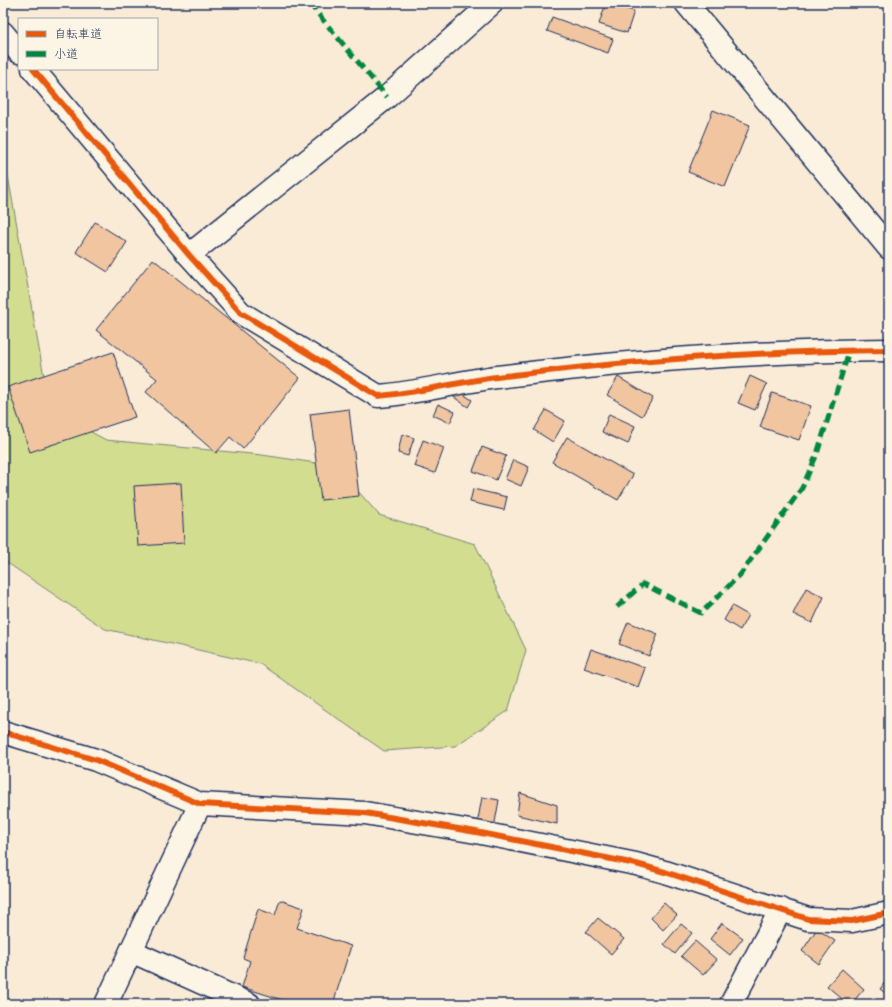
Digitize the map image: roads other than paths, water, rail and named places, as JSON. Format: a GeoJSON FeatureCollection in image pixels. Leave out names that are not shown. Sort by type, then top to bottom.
{"type":"FeatureCollection","features":[{"type":"Feature","properties":{"kind":"street"},"geometry":{"type":"LineString","coordinates":[[189,255],[387,97],[492,3]]}},
{"type":"Feature","properties":{"kind":"street"},"geometry":{"type":"LineString","coordinates":[[686,3],[889,248]]}},
{"type":"Feature","properties":{"kind":"street"},"geometry":{"type":"LineString","coordinates":[[3,33],[18,51]]}},
{"type":"Feature","properties":{"kind":"street"},"geometry":{"type":"LineString","coordinates":[[34,70],[189,255],[241,313],[378,396],[496,378],[666,359],[818,350],[889,350]]}},
{"type":"Feature","properties":{"kind":"street"},"geometry":{"type":"LineString","coordinates":[[3,732],[96,760],[200,804],[365,813],[476,832],[643,866],[781,909],[808,919],[852,921],[889,913]]}},
{"type":"Feature","properties":{"kind":"street"},"geometry":{"type":"LineString","coordinates":[[106,1004],[200,804]]}},
{"type":"Feature","properties":{"kind":"street"},"geometry":{"type":"LineString","coordinates":[[732,1004],[781,909]]}},
{"type":"Feature","properties":{"kind":"street"},"geometry":{"type":"LineString","coordinates":[[131,951],[249,1004]]}}]}
